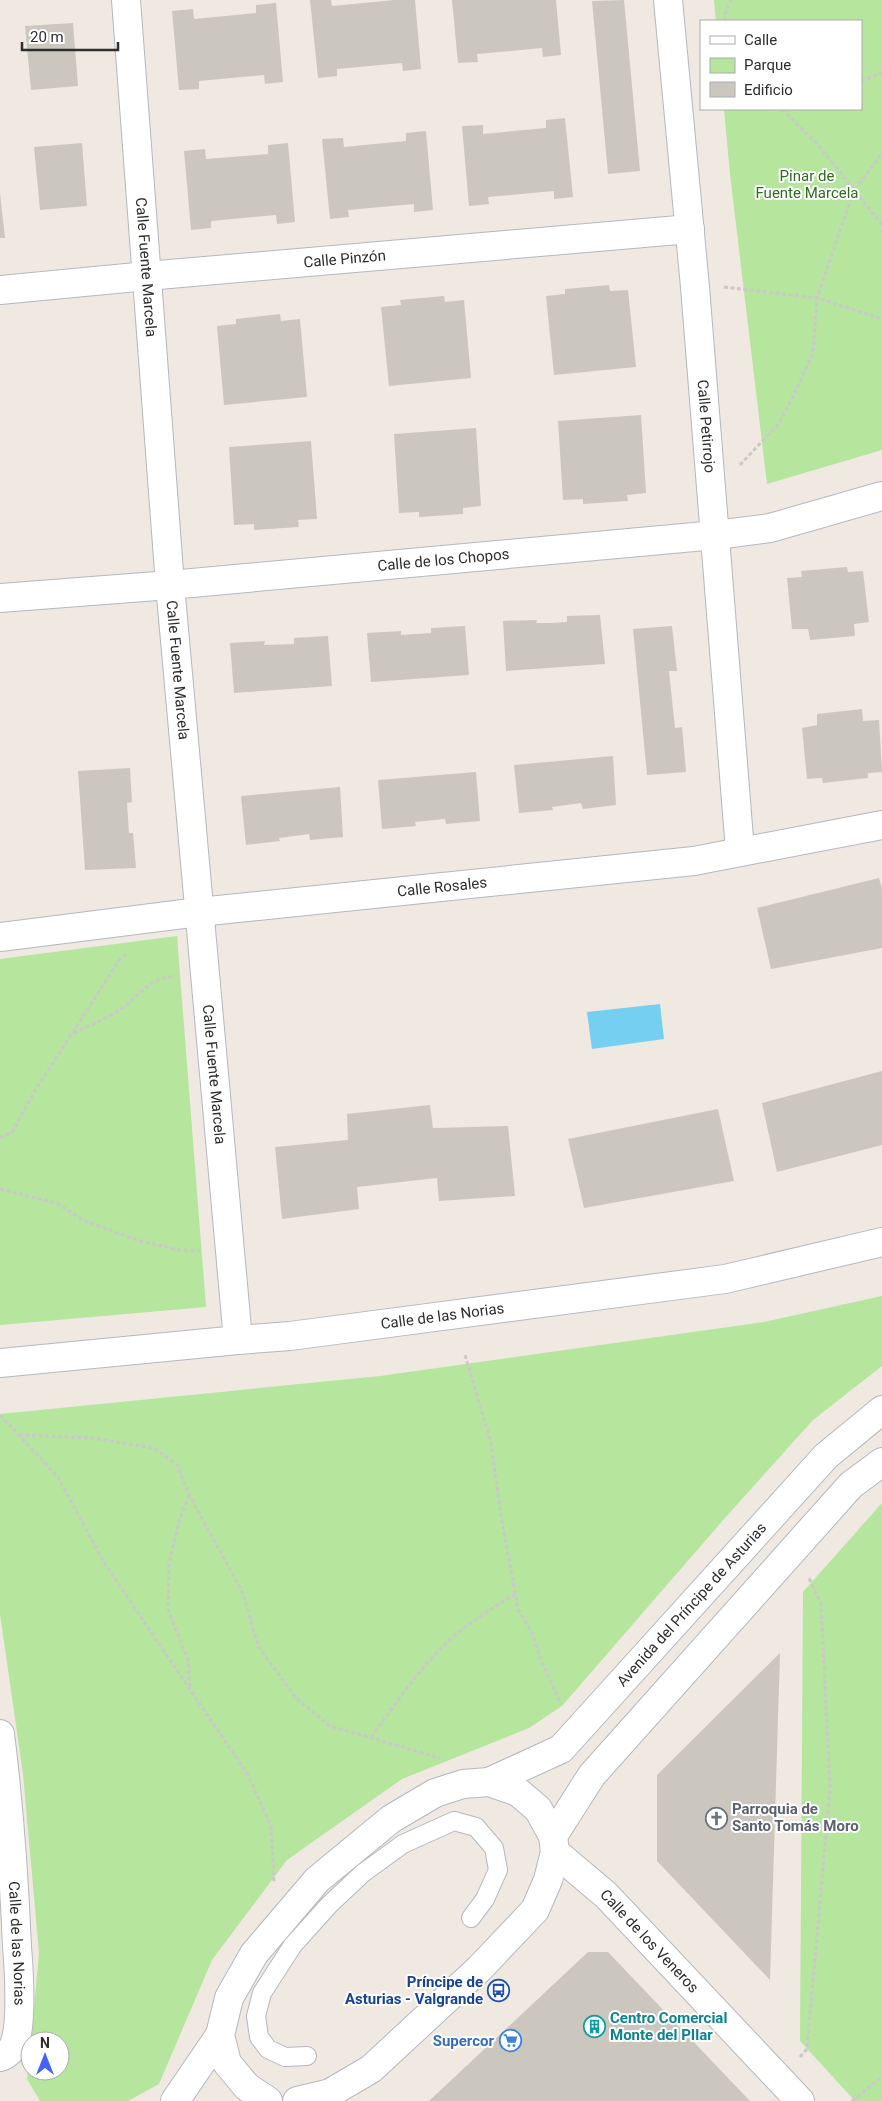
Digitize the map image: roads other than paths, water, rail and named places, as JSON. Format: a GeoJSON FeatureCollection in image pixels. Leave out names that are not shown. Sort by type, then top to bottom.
{"type":"FeatureCollection","features":[{"type":"Feature","properties":{"kind":"street","name":"Calle Fuente Marcela"},"geometry":{"type":"LineString","coordinates":[[126,0],[170,585],[238,1340]]}},
{"type":"Feature","properties":{"kind":"street","name":"Calle Petirrojo"},"geometry":{"type":"LineString","coordinates":[[668,0],[716,535],[740,851]]}},
{"type":"Feature","properties":{"kind":"street","name":"Calle Pinzón"},"geometry":{"type":"LineString","coordinates":[[0,290],[690,229]]}},
{"type":"Feature","properties":{"kind":"street","name":"Calle de los Chopos"},"geometry":{"type":"LineString","coordinates":[[0,598],[170,585],[716,535],[770,528],[882,496]]}},
{"type":"Feature","properties":{"kind":"street","name":"Calle Rosales"},"geometry":{"type":"LineString","coordinates":[[0,937],[199,912],[684,862],[882,825]]}},
{"type":"Feature","properties":{"kind":"street","name":"Calle de las Norias"},"geometry":{"type":"LineString","coordinates":[[0,1362],[290,1336],[725,1279],[882,1242]]}},
{"type":"Feature","properties":{"kind":"street","name":"Avenida del Príncipe de Asturias"},"geometry":{"type":"LineString","coordinates":[[489,1782],[561,1749],[826,1456],[882,1410]]}},
{"type":"Feature","properties":{"kind":"street"},"geometry":{"type":"LineString","coordinates":[[297,2101],[330,2093],[371,2069],[480,1968],[535,1910],[548,1880],[554,1844],[592,1775],[851,1485],[882,1462]]}},
{"type":"Feature","properties":{"kind":"street","name":"Calle de las Norias"},"geometry":{"type":"LineString","coordinates":[[0,1734],[10,1809],[18,1969],[17,2036],[11,2050],[0,2056]]}},
{"type":"Feature","properties":{"kind":"street"},"geometry":{"type":"LineString","coordinates":[[175,2101],[220,2035],[229,1998],[254,1954],[319,1896],[317,1880],[392,1819],[435,1793],[463,1784],[489,1782],[518,1792],[538,1809],[554,1844]]}},
{"type":"Feature","properties":{"kind":"street","name":"Calle de los Veneros"},"geometry":{"type":"LineString","coordinates":[[554,1844],[606,1895],[800,2101]]}},
{"type":"Feature","properties":{"kind":"street"},"geometry":{"type":"LineString","coordinates":[[220,2035],[226,2063],[247,2087],[268,2101]]}},
{"type":"Feature","properties":{"kind":"lane"},"geometry":{"type":"LineString","coordinates":[[306,2056],[285,2057],[268,2049],[259,2037],[256,2016],[262,1994],[293,1945],[319,1896],[363,1873],[403,1844],[454,1821],[476,1827],[494,1848],[498,1870],[485,1899],[471,1918]]}},
{"type":"Feature","properties":{"kind":"water"},"geometry":{"type":"Polygon","coordinates":[[[660,1004],[664,1039],[592,1049],[587,1012],[660,1004]]]}},
{"type":"Feature","properties":{"kind":"place","name":"Parroquia de Santo Tomás Moro"},"geometry":{"type":"Point","coordinates":[716,1818]}},
{"type":"Feature","properties":{"kind":"place","name":"Príncipe de Asturias - Valgrande"},"geometry":{"type":"Point","coordinates":[499,1991]}},
{"type":"Feature","properties":{"kind":"place","name":"Centro Comercial Monte del PIlar"},"geometry":{"type":"Point","coordinates":[594,2027]}},
{"type":"Feature","properties":{"kind":"place","name":"Supercor"},"geometry":{"type":"Point","coordinates":[510,2041]}},
{"type":"Feature","properties":{"kind":"park label","name":"Pinar de Fuente Marcela"},"geometry":{"type":"Point","coordinates":[807,184]}}]}
